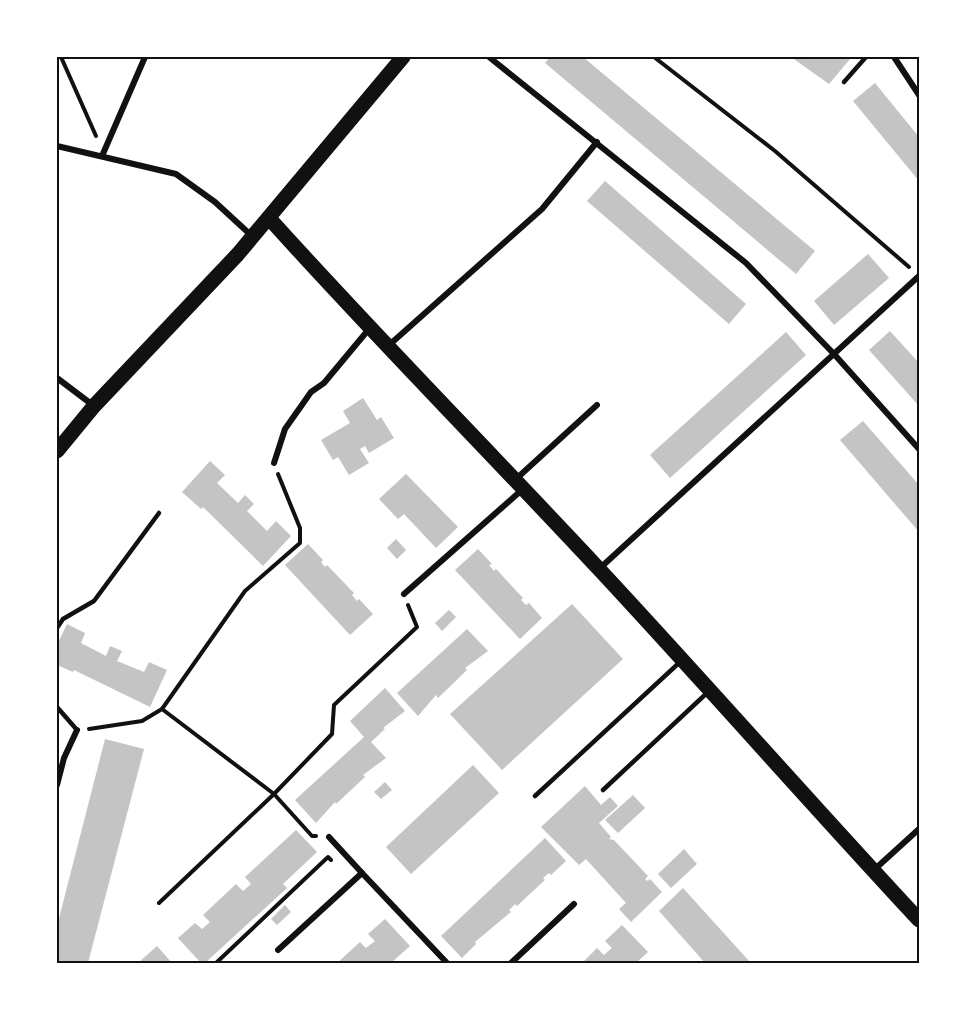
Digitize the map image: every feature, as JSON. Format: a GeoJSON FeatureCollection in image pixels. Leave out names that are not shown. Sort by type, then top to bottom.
{"type":"FeatureCollection","features":[{"type":"Feature","properties":{"kind":"main road"},"geometry":{"type":"LineString","coordinates":[[57,451],[94,406],[253,237],[404,57]]}},
{"type":"Feature","properties":{"kind":"main road"},"geometry":{"type":"LineString","coordinates":[[269,218],[599,570],[919,920]]}},
{"type":"Feature","properties":{"kind":"street"},"geometry":{"type":"LineString","coordinates":[[102,156],[145,57]]}},
{"type":"Feature","properties":{"kind":"street"},"geometry":{"type":"LineString","coordinates":[[489,57],[739,257],[834,354],[919,449]]}},
{"type":"Feature","properties":{"kind":"street"},"geometry":{"type":"LineString","coordinates":[[894,57],[919,95]]}},
{"type":"Feature","properties":{"kind":"street"},"geometry":{"type":"LineString","coordinates":[[388,346],[542,209],[597,142]]}},
{"type":"Feature","properties":{"kind":"street"},"geometry":{"type":"LineString","coordinates":[[57,146],[176,174],[215,202],[253,237]]}},
{"type":"Feature","properties":{"kind":"street"},"geometry":{"type":"LineString","coordinates":[[599,570],[834,354],[917,274]]}},
{"type":"Feature","properties":{"kind":"street"},"geometry":{"type":"LineString","coordinates":[[274,463],[285,429],[311,392],[324,383],[370,328]]}},
{"type":"Feature","properties":{"kind":"street"},"geometry":{"type":"LineString","coordinates":[[57,378],[94,406]]}},
{"type":"Feature","properties":{"kind":"street"},"geometry":{"type":"LineString","coordinates":[[404,594],[519,484],[597,405]]}},
{"type":"Feature","properties":{"kind":"street"},"geometry":{"type":"LineString","coordinates":[[57,785],[64,758],[77,730]]}},
{"type":"Feature","properties":{"kind":"street"},"geometry":{"type":"LineString","coordinates":[[873,871],[919,829]]}},
{"type":"Feature","properties":{"kind":"street"},"geometry":{"type":"LineString","coordinates":[[329,837],[447,963]]}},
{"type":"Feature","properties":{"kind":"street"},"geometry":{"type":"LineString","coordinates":[[278,950],[362,873]]}},
{"type":"Feature","properties":{"kind":"street"},"geometry":{"type":"LineString","coordinates":[[511,963],[574,904]]}},
{"type":"Feature","properties":{"kind":"lane"},"geometry":{"type":"LineString","coordinates":[[844,82],[866,57]]}},
{"type":"Feature","properties":{"kind":"lane"},"geometry":{"type":"LineString","coordinates":[[57,628],[63,619],[94,601],[159,513]]}},
{"type":"Feature","properties":{"kind":"lane"},"geometry":{"type":"LineString","coordinates":[[535,796],[682,660]]}},
{"type":"Feature","properties":{"kind":"lane"},"geometry":{"type":"LineString","coordinates":[[603,790],[710,690]]}},
{"type":"Feature","properties":{"kind":"lane"},"geometry":{"type":"LineString","coordinates":[[57,707],[77,730]]}},
{"type":"Feature","properties":{"kind":"path"},"geometry":{"type":"LineString","coordinates":[[61,57],[102,156]]}},
{"type":"Feature","properties":{"kind":"path"},"geometry":{"type":"LineString","coordinates":[[654,57],[776,151],[917,274]]}},
{"type":"Feature","properties":{"kind":"path"},"geometry":{"type":"LineString","coordinates":[[77,730],[142,721],[162,709],[244,591],[300,543],[300,528],[274,463]]}},
{"type":"Feature","properties":{"kind":"path"},"geometry":{"type":"LineString","coordinates":[[159,903],[274,794],[332,734],[334,705],[417,627],[404,594]]}},
{"type":"Feature","properties":{"kind":"path"},"geometry":{"type":"LineString","coordinates":[[162,709],[274,794],[312,836],[329,837]]}},
{"type":"Feature","properties":{"kind":"path"},"geometry":{"type":"LineString","coordinates":[[216,963],[328,857],[351,883]]}},
{"type":"Feature","properties":{"kind":"building"},"geometry":{"type":"Polygon","coordinates":[[[550,57],[583,57],[815,251],[796,274],[545,63],[550,57]]]}},
{"type":"Feature","properties":{"kind":"building"},"geometry":{"type":"Polygon","coordinates":[[[791,57],[846,57],[850,59],[829,84],[791,57]]]}},
{"type":"Feature","properties":{"kind":"building"},"geometry":{"type":"Polygon","coordinates":[[[875,83],[919,137],[919,181],[853,101],[875,83]]]}},
{"type":"Feature","properties":{"kind":"building"},"geometry":{"type":"Polygon","coordinates":[[[605,181],[746,304],[729,324],[587,201],[605,181]]]}},
{"type":"Feature","properties":{"kind":"building"},"geometry":{"type":"Polygon","coordinates":[[[868,254],[889,278],[834,325],[814,301],[868,254]]]}},
{"type":"Feature","properties":{"kind":"building"},"geometry":{"type":"Polygon","coordinates":[[[890,331],[919,363],[919,406],[869,350],[890,331]]]}},
{"type":"Feature","properties":{"kind":"building"},"geometry":{"type":"Polygon","coordinates":[[[786,332],[806,355],[670,478],[650,455],[786,332]]]}},
{"type":"Feature","properties":{"kind":"building"},"geometry":{"type":"Polygon","coordinates":[[[363,398],[377,420],[381,417],[394,438],[369,453],[365,446],[360,449],[369,463],[349,475],[338,457],[333,460],[321,440],[350,423],[343,411],[363,398]]]}},
{"type":"Feature","properties":{"kind":"building"},"geometry":{"type":"Polygon","coordinates":[[[863,421],[919,485],[919,532],[840,440],[863,421]]]}},
{"type":"Feature","properties":{"kind":"building"},"geometry":{"type":"Polygon","coordinates":[[[210,461],[225,475],[217,483],[238,503],[245,495],[254,504],[247,511],[267,531],[276,521],[291,536],[263,566],[203,507],[201,509],[182,492],[210,461]]]}},
{"type":"Feature","properties":{"kind":"building"},"geometry":{"type":"Polygon","coordinates":[[[406,474],[458,527],[436,548],[404,514],[398,519],[379,499],[406,474]]]}},
{"type":"Feature","properties":{"kind":"building"},"geometry":{"type":"Polygon","coordinates":[[[396,539],[406,550],[397,559],[387,548],[396,539]]]}},
{"type":"Feature","properties":{"kind":"building"},"geometry":{"type":"Polygon","coordinates":[[[308,544],[323,560],[321,562],[325,567],[327,565],[354,593],[352,595],[357,601],[359,599],[373,614],[350,635],[285,565],[308,544]]]}},
{"type":"Feature","properties":{"kind":"building"},"geometry":{"type":"Polygon","coordinates":[[[478,549],[492,564],[489,565],[494,571],[496,569],[523,598],[521,600],[526,605],[529,603],[542,618],[520,639],[455,570],[478,549]]]}},
{"type":"Feature","properties":{"kind":"building"},"geometry":{"type":"Polygon","coordinates":[[[572,604],[623,659],[502,770],[450,714],[572,604]]]}},
{"type":"Feature","properties":{"kind":"building"},"geometry":{"type":"Polygon","coordinates":[[[449,610],[456,617],[442,631],[435,623],[449,610]]]}},
{"type":"Feature","properties":{"kind":"building"},"geometry":{"type":"Polygon","coordinates":[[[67,624],[85,633],[81,643],[106,656],[110,646],[122,651],[117,661],[144,672],[149,662],[167,670],[150,707],[74,670],[73,672],[57,665],[57,645],[67,624]]]}},
{"type":"Feature","properties":{"kind":"building"},"geometry":{"type":"Polygon","coordinates":[[[467,629],[488,651],[465,668],[467,670],[438,698],[436,695],[418,716],[397,693],[467,629]]]}},
{"type":"Feature","properties":{"kind":"building"},"geometry":{"type":"Polygon","coordinates":[[[385,688],[405,711],[383,728],[385,729],[371,742],[386,758],[363,775],[365,777],[336,804],[335,802],[316,823],[295,800],[364,737],[350,721],[385,688]]]}},
{"type":"Feature","properties":{"kind":"building"},"geometry":{"type":"Polygon","coordinates":[[[105,739],[144,749],[88,963],[57,963],[57,926],[105,739]]]}},
{"type":"Feature","properties":{"kind":"building"},"geometry":{"type":"Polygon","coordinates":[[[473,765],[499,793],[411,874],[386,847],[473,765]]]}},
{"type":"Feature","properties":{"kind":"building"},"geometry":{"type":"Polygon","coordinates":[[[385,782],[392,790],[381,799],[374,792],[385,782]]]}},
{"type":"Feature","properties":{"kind":"building"},"geometry":{"type":"Polygon","coordinates":[[[585,786],[601,805],[610,797],[618,806],[599,823],[611,837],[609,839],[614,840],[648,876],[645,879],[648,881],[650,879],[662,892],[631,922],[619,909],[626,903],[586,859],[579,865],[541,827],[585,786]]]}},
{"type":"Feature","properties":{"kind":"building"},"geometry":{"type":"Polygon","coordinates":[[[633,795],[645,808],[618,833],[605,820],[633,795]]]}},
{"type":"Feature","properties":{"kind":"building"},"geometry":{"type":"Polygon","coordinates":[[[296,830],[317,852],[283,884],[287,888],[205,963],[201,963],[178,938],[195,923],[202,929],[210,922],[203,915],[236,884],[243,891],[251,884],[245,877],[296,830]]]}},
{"type":"Feature","properties":{"kind":"building"},"geometry":{"type":"Polygon","coordinates":[[[545,838],[566,861],[551,875],[549,873],[543,878],[545,880],[517,906],[515,904],[509,910],[511,912],[475,942],[476,944],[462,958],[441,936],[545,838]]]}},
{"type":"Feature","properties":{"kind":"building"},"geometry":{"type":"Polygon","coordinates":[[[684,849],[697,864],[671,888],[658,874],[684,849]]]}},
{"type":"Feature","properties":{"kind":"building"},"geometry":{"type":"Polygon","coordinates":[[[683,888],[749,961],[746,963],[705,963],[659,911],[683,888]]]}},
{"type":"Feature","properties":{"kind":"building"},"geometry":{"type":"Polygon","coordinates":[[[285,905],[291,912],[277,925],[271,919],[285,905]]]}},
{"type":"Feature","properties":{"kind":"building"},"geometry":{"type":"Polygon","coordinates":[[[385,919],[410,946],[391,963],[337,963],[360,942],[366,948],[375,941],[368,934],[385,919]]]}},
{"type":"Feature","properties":{"kind":"building"},"geometry":{"type":"Polygon","coordinates":[[[622,925],[648,952],[636,963],[582,963],[597,948],[604,955],[612,948],[605,941],[622,925]]]}},
{"type":"Feature","properties":{"kind":"building"},"geometry":{"type":"Polygon","coordinates":[[[157,946],[172,963],[138,963],[157,946]]]}}]}
